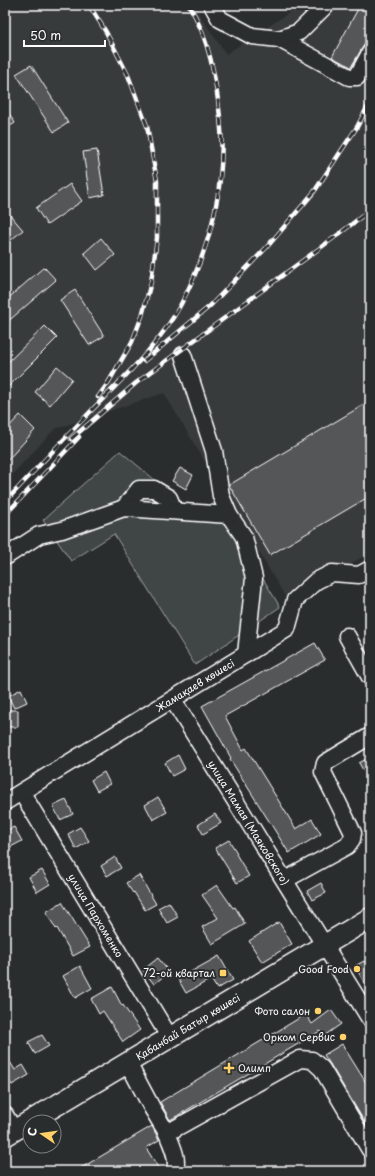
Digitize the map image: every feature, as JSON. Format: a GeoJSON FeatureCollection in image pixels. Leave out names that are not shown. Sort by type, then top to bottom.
{"type":"FeatureCollection","features":[{"type":"Feature","properties":{"kind":"main road","name":"Қабанбай Батыр көшесі"},"geometry":{"type":"LineString","coordinates":[[8,1127],[128,1063],[370,918]]}},
{"type":"Feature","properties":{"kind":"street"},"geometry":{"type":"LineString","coordinates":[[212,5],[220,19],[252,36],[279,39],[349,77],[357,77],[370,53]]}},
{"type":"Feature","properties":{"kind":"street"},"geometry":{"type":"LineString","coordinates":[[279,39],[300,32],[326,5]]}},
{"type":"Feature","properties":{"kind":"street"},"geometry":{"type":"LineString","coordinates":[[183,355],[214,451],[221,496],[229,515],[244,537],[254,578],[246,654]]}},
{"type":"Feature","properties":{"kind":"street"},"geometry":{"type":"LineString","coordinates":[[5,557],[39,535],[62,530],[124,508],[139,489],[154,489],[169,498],[174,510],[229,515]]}},
{"type":"Feature","properties":{"kind":"street","name":"Жамақаев көшесі"},"geometry":{"type":"LineString","coordinates":[[5,802],[22,793],[287,629],[294,600],[316,581],[332,573],[359,576],[370,569]]}},
{"type":"Feature","properties":{"kind":"street"},"geometry":{"type":"LineString","coordinates":[[347,636],[370,677]]}},
{"type":"Feature","properties":{"kind":"street","name":"улица Мамая (Маяковского)"},"geometry":{"type":"LineString","coordinates":[[173,700],[325,945],[366,1003],[370,1019]]}},
{"type":"Feature","properties":{"kind":"street"},"geometry":{"type":"LineString","coordinates":[[285,880],[347,846],[352,839],[353,833],[323,772],[325,763],[370,736]]}},
{"type":"Feature","properties":{"kind":"street","name":"улица Пархоменко"},"geometry":{"type":"LineString","coordinates":[[22,793],[170,1038]]}},
{"type":"Feature","properties":{"kind":"street"},"geometry":{"type":"LineString","coordinates":[[167,1133],[300,1059],[312,1060],[322,1069],[370,1150]]}},
{"type":"Feature","properties":{"kind":"street"},"geometry":{"type":"LineString","coordinates":[[128,1063],[167,1133],[176,1164],[174,1171]]}},
{"type":"Feature","properties":{"kind":"shaded area"},"geometry":{"type":"Polygon","coordinates":[[[5,5],[193,5],[226,54],[301,5],[370,5],[370,552],[289,603],[164,393],[55,429],[5,482],[5,5]]]}},
{"type":"Feature","properties":{"kind":"shaded area"},"geometry":{"type":"Polygon","coordinates":[[[120,451],[184,504],[229,522],[280,607],[195,665],[114,534],[71,561],[43,520],[120,451]]]}},
{"type":"Feature","properties":{"kind":"building"},"geometry":{"type":"Polygon","coordinates":[[[360,5],[370,5],[370,35],[351,67],[332,57],[360,5]]]}},
{"type":"Feature","properties":{"kind":"building"},"geometry":{"type":"Polygon","coordinates":[[[31,65],[68,123],[54,132],[16,74],[31,65]]]}},
{"type":"Feature","properties":{"kind":"building"},"geometry":{"type":"Polygon","coordinates":[[[5,107],[15,123],[5,129],[5,107]]]}},
{"type":"Feature","properties":{"kind":"building"},"geometry":{"type":"Polygon","coordinates":[[[97,150],[104,195],[90,198],[83,152],[97,150]]]}},
{"type":"Feature","properties":{"kind":"building"},"geometry":{"type":"Polygon","coordinates":[[[70,184],[82,201],[47,225],[36,208],[70,184]]]}},
{"type":"Feature","properties":{"kind":"building"},"geometry":{"type":"Polygon","coordinates":[[[5,209],[23,230],[11,240],[5,232],[5,209]]]}},
{"type":"Feature","properties":{"kind":"building"},"geometry":{"type":"Polygon","coordinates":[[[101,238],[115,255],[97,270],[84,253],[101,238]]]}},
{"type":"Feature","properties":{"kind":"building"},"geometry":{"type":"Polygon","coordinates":[[[44,267],[56,280],[5,324],[5,301],[44,267]]]}},
{"type":"Feature","properties":{"kind":"building"},"geometry":{"type":"Polygon","coordinates":[[[75,290],[104,336],[89,345],[60,300],[75,290]]]}},
{"type":"Feature","properties":{"kind":"building"},"geometry":{"type":"Polygon","coordinates":[[[45,326],[57,338],[5,390],[5,365],[45,326]]]}},
{"type":"Feature","properties":{"kind":"building"},"geometry":{"type":"Polygon","coordinates":[[[57,366],[72,379],[50,405],[35,392],[57,366]]]}},
{"type":"Feature","properties":{"kind":"building"},"geometry":{"type":"Polygon","coordinates":[[[370,401],[370,496],[270,555],[229,485],[370,401]]]}},
{"type":"Feature","properties":{"kind":"building"},"geometry":{"type":"Polygon","coordinates":[[[20,415],[35,430],[5,463],[5,431],[20,415]]]}},
{"type":"Feature","properties":{"kind":"building"},"geometry":{"type":"Polygon","coordinates":[[[180,468],[193,475],[186,489],[172,481],[180,468]]]}},
{"type":"Feature","properties":{"kind":"building"},"geometry":{"type":"Polygon","coordinates":[[[315,643],[325,660],[225,716],[243,750],[246,748],[296,829],[312,819],[321,834],[289,853],[230,759],[231,758],[202,706],[315,643]]]}},
{"type":"Feature","properties":{"kind":"building"},"geometry":{"type":"Polygon","coordinates":[[[21,689],[27,702],[14,708],[8,696],[21,689]]]}},
{"type":"Feature","properties":{"kind":"building"},"geometry":{"type":"Polygon","coordinates":[[[6,710],[18,710],[18,727],[6,727],[6,710]]]}},
{"type":"Feature","properties":{"kind":"building"},"geometry":{"type":"Polygon","coordinates":[[[178,755],[185,769],[172,776],[165,763],[178,755]]]}},
{"type":"Feature","properties":{"kind":"building"},"geometry":{"type":"Polygon","coordinates":[[[370,757],[370,782],[359,763],[370,757]]]}},
{"type":"Feature","properties":{"kind":"building"},"geometry":{"type":"Polygon","coordinates":[[[104,772],[110,784],[97,791],[91,780],[104,772]]]}},
{"type":"Feature","properties":{"kind":"building"},"geometry":{"type":"Polygon","coordinates":[[[158,797],[167,812],[153,820],[145,805],[158,797]]]}},
{"type":"Feature","properties":{"kind":"building"},"geometry":{"type":"Polygon","coordinates":[[[66,800],[73,814],[60,820],[53,806],[66,800]]]}},
{"type":"Feature","properties":{"kind":"building"},"geometry":{"type":"Polygon","coordinates":[[[215,814],[221,823],[203,834],[198,825],[215,814]]]}},
{"type":"Feature","properties":{"kind":"building"},"geometry":{"type":"Polygon","coordinates":[[[14,827],[22,841],[5,850],[5,831],[14,827]]]}},
{"type":"Feature","properties":{"kind":"building"},"geometry":{"type":"Polygon","coordinates":[[[80,827],[89,841],[76,849],[68,834],[80,827]]]}},
{"type":"Feature","properties":{"kind":"building"},"geometry":{"type":"Polygon","coordinates":[[[229,840],[249,876],[237,883],[215,848],[229,840]]]}},
{"type":"Feature","properties":{"kind":"building"},"geometry":{"type":"Polygon","coordinates":[[[115,857],[121,868],[107,876],[101,866],[115,857]]]}},
{"type":"Feature","properties":{"kind":"building"},"geometry":{"type":"Polygon","coordinates":[[[42,870],[50,884],[37,892],[29,877],[42,870]]]}},
{"type":"Feature","properties":{"kind":"building"},"geometry":{"type":"Polygon","coordinates":[[[139,875],[156,904],[145,910],[134,892],[133,893],[126,883],[139,875]]]}},
{"type":"Feature","properties":{"kind":"building"},"geometry":{"type":"Polygon","coordinates":[[[321,883],[326,893],[312,900],[307,891],[321,883]]]}},
{"type":"Feature","properties":{"kind":"building"},"geometry":{"type":"Polygon","coordinates":[[[217,885],[233,908],[235,907],[245,924],[212,944],[202,927],[218,918],[202,895],[217,885]]]}},
{"type":"Feature","properties":{"kind":"building"},"geometry":{"type":"Polygon","coordinates":[[[62,902],[90,947],[73,956],[46,912],[62,902]]]}},
{"type":"Feature","properties":{"kind":"building"},"geometry":{"type":"Polygon","coordinates":[[[169,902],[178,917],[167,923],[158,908],[169,902]]]}},
{"type":"Feature","properties":{"kind":"building"},"geometry":{"type":"Polygon","coordinates":[[[279,922],[292,944],[262,962],[249,941],[279,922]]]}},
{"type":"Feature","properties":{"kind":"building"},"geometry":{"type":"Polygon","coordinates":[[[219,956],[233,980],[217,989],[211,979],[186,993],[178,979],[219,956]]]}},
{"type":"Feature","properties":{"kind":"building"},"geometry":{"type":"Polygon","coordinates":[[[158,958],[169,972],[154,984],[143,970],[158,958]]]}},
{"type":"Feature","properties":{"kind":"building"},"geometry":{"type":"Polygon","coordinates":[[[370,960],[370,993],[355,966],[364,961],[365,963],[370,960]]]}},
{"type":"Feature","properties":{"kind":"building"},"geometry":{"type":"Polygon","coordinates":[[[80,966],[92,988],[75,998],[63,976],[80,966]]]}},
{"type":"Feature","properties":{"kind":"building"},"geometry":{"type":"Polygon","coordinates":[[[112,987],[122,1006],[123,1005],[140,1030],[123,1042],[103,1011],[99,1014],[91,999],[112,987]]]}},
{"type":"Feature","properties":{"kind":"building"},"geometry":{"type":"Polygon","coordinates":[[[331,1010],[341,1024],[324,1036],[320,1031],[170,1120],[160,1102],[306,1014],[312,1024],[331,1010]]]}},
{"type":"Feature","properties":{"kind":"building"},"geometry":{"type":"Polygon","coordinates":[[[42,1035],[49,1046],[35,1054],[28,1042],[42,1035]]]}},
{"type":"Feature","properties":{"kind":"building"},"geometry":{"type":"Polygon","coordinates":[[[342,1044],[370,1089],[370,1131],[324,1055],[342,1044]]]}},
{"type":"Feature","properties":{"kind":"building"},"geometry":{"type":"Polygon","coordinates":[[[5,1054],[15,1070],[23,1065],[29,1075],[12,1085],[5,1075],[5,1054]]]}},
{"type":"Feature","properties":{"kind":"building"},"geometry":{"type":"Polygon","coordinates":[[[152,1126],[159,1140],[146,1148],[158,1167],[151,1171],[76,1171],[152,1126]]]}},
{"type":"Feature","properties":{"kind":"railway"},"geometry":{"type":"LineString","coordinates":[[89,5],[106,32],[128,75],[147,126],[157,181],[157,238],[151,282],[142,316],[132,342],[98,397]]}},
{"type":"Feature","properties":{"kind":"railway"},"geometry":{"type":"LineString","coordinates":[[5,502],[129,373],[163,333],[181,304],[201,260],[219,190],[222,141],[214,74],[207,45],[189,5]]}},
{"type":"Feature","properties":{"kind":"railway"},"geometry":{"type":"LineString","coordinates":[[144,361],[210,306],[266,248],[314,192],[357,127],[370,102]]}},
{"type":"Feature","properties":{"kind":"railway"},"geometry":{"type":"LineString","coordinates":[[71,439],[136,383],[370,210]]}},
{"type":"Feature","properties":{"kind":"railway"},"geometry":{"type":"LineString","coordinates":[[5,515],[79,437]]}},
{"type":"Feature","properties":{"kind":"place","name":"Good Food"},"geometry":{"type":"Point","coordinates":[357,969]}},
{"type":"Feature","properties":{"kind":"place","name":"72-ой квартал"},"geometry":{"type":"Point","coordinates":[223,973]}},
{"type":"Feature","properties":{"kind":"place","name":"Фото салон"},"geometry":{"type":"Point","coordinates":[318,1011]}},
{"type":"Feature","properties":{"kind":"place","name":"Орком Сервис"},"geometry":{"type":"Point","coordinates":[343,1037]}},
{"type":"Feature","properties":{"kind":"place","name":"Олимп"},"geometry":{"type":"Point","coordinates":[229,1068]}}]}
